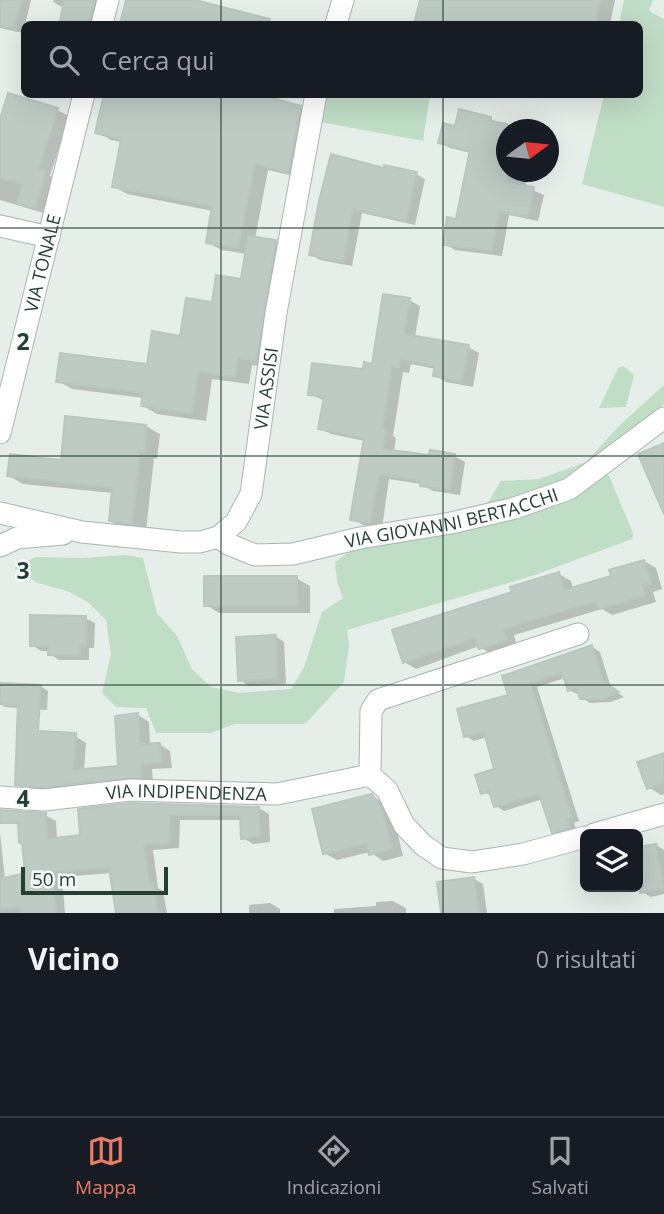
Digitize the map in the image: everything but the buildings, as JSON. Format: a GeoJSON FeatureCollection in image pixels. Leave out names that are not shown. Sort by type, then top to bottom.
{"type":"FeatureCollection","features":[{"type":"Feature","properties":{"kind":"street"},"geometry":{"type":"LineString","coordinates":[[103,21],[108,0]]}},
{"type":"Feature","properties":{"kind":"street"},"geometry":{"type":"LineString","coordinates":[[337,21],[343,0]]}},
{"type":"Feature","properties":{"kind":"street","name":"VIA TONALE"},"geometry":{"type":"LineString","coordinates":[[0,433],[83,98]]}},
{"type":"Feature","properties":{"kind":"street","name":"VIA ASSISI"},"geometry":{"type":"LineString","coordinates":[[218,537],[236,522],[251,494],[276,313],[315,98]]}},
{"type":"Feature","properties":{"kind":"street"},"geometry":{"type":"LineString","coordinates":[[0,226],[49,237]]}},
{"type":"Feature","properties":{"kind":"street","name":"VIA GIOVANNI BERTACCHI"},"geometry":{"type":"LineString","coordinates":[[218,537],[255,555],[293,554],[360,538],[515,509],[569,489],[664,418]]}},
{"type":"Feature","properties":{"kind":"street"},"geometry":{"type":"LineString","coordinates":[[0,513],[82,532],[181,542],[200,542],[218,537]]}},
{"type":"Feature","properties":{"kind":"street"},"geometry":{"type":"LineString","coordinates":[[0,546],[16,538],[82,532]]}},
{"type":"Feature","properties":{"kind":"street"},"geometry":{"type":"LineString","coordinates":[[578,634],[378,700],[371,711],[370,775],[387,790],[404,825],[423,845],[442,858],[472,862],[510,856],[580,838]]}},
{"type":"Feature","properties":{"kind":"street","name":"VIA INDIPENDENZA"},"geometry":{"type":"LineString","coordinates":[[0,797],[44,800],[130,790],[276,794],[370,775]]}},
{"type":"Feature","properties":{"kind":"street"},"geometry":{"type":"LineString","coordinates":[[612,829],[664,814]]}},
{"type":"Feature","properties":{"kind":"green space"},"geometry":{"type":"Polygon","coordinates":[[[624,0],[653,0],[649,11],[664,19],[664,207],[582,184],[603,98],[643,98],[643,21],[620,21],[624,0]]]}},
{"type":"Feature","properties":{"kind":"green space"},"geometry":{"type":"Polygon","coordinates":[[[327,98],[430,98],[423,141],[320,122],[327,98]]]}},
{"type":"Feature","properties":{"kind":"green space"},"geometry":{"type":"Polygon","coordinates":[[[623,366],[634,375],[626,407],[599,408],[618,368],[623,366]]]}},
{"type":"Feature","properties":{"kind":"green space"},"geometry":{"type":"Polygon","coordinates":[[[664,385],[664,404],[631,432],[586,462],[619,426],[664,385]]]}},
{"type":"Feature","properties":{"kind":"green space"},"geometry":{"type":"Polygon","coordinates":[[[586,462],[580,473],[542,492],[487,504],[501,481],[539,479],[586,462]]]}},
{"type":"Feature","properties":{"kind":"green space"},"geometry":{"type":"Polygon","coordinates":[[[603,473],[609,476],[633,533],[632,539],[532,576],[347,630],[349,645],[344,682],[305,724],[234,724],[211,733],[156,733],[146,708],[116,707],[102,693],[111,654],[106,620],[89,603],[70,592],[38,583],[14,568],[36,557],[126,555],[143,558],[157,613],[177,636],[192,669],[211,687],[239,693],[291,689],[304,667],[322,612],[343,598],[337,581],[335,562],[356,547],[603,473]]]}}]}
